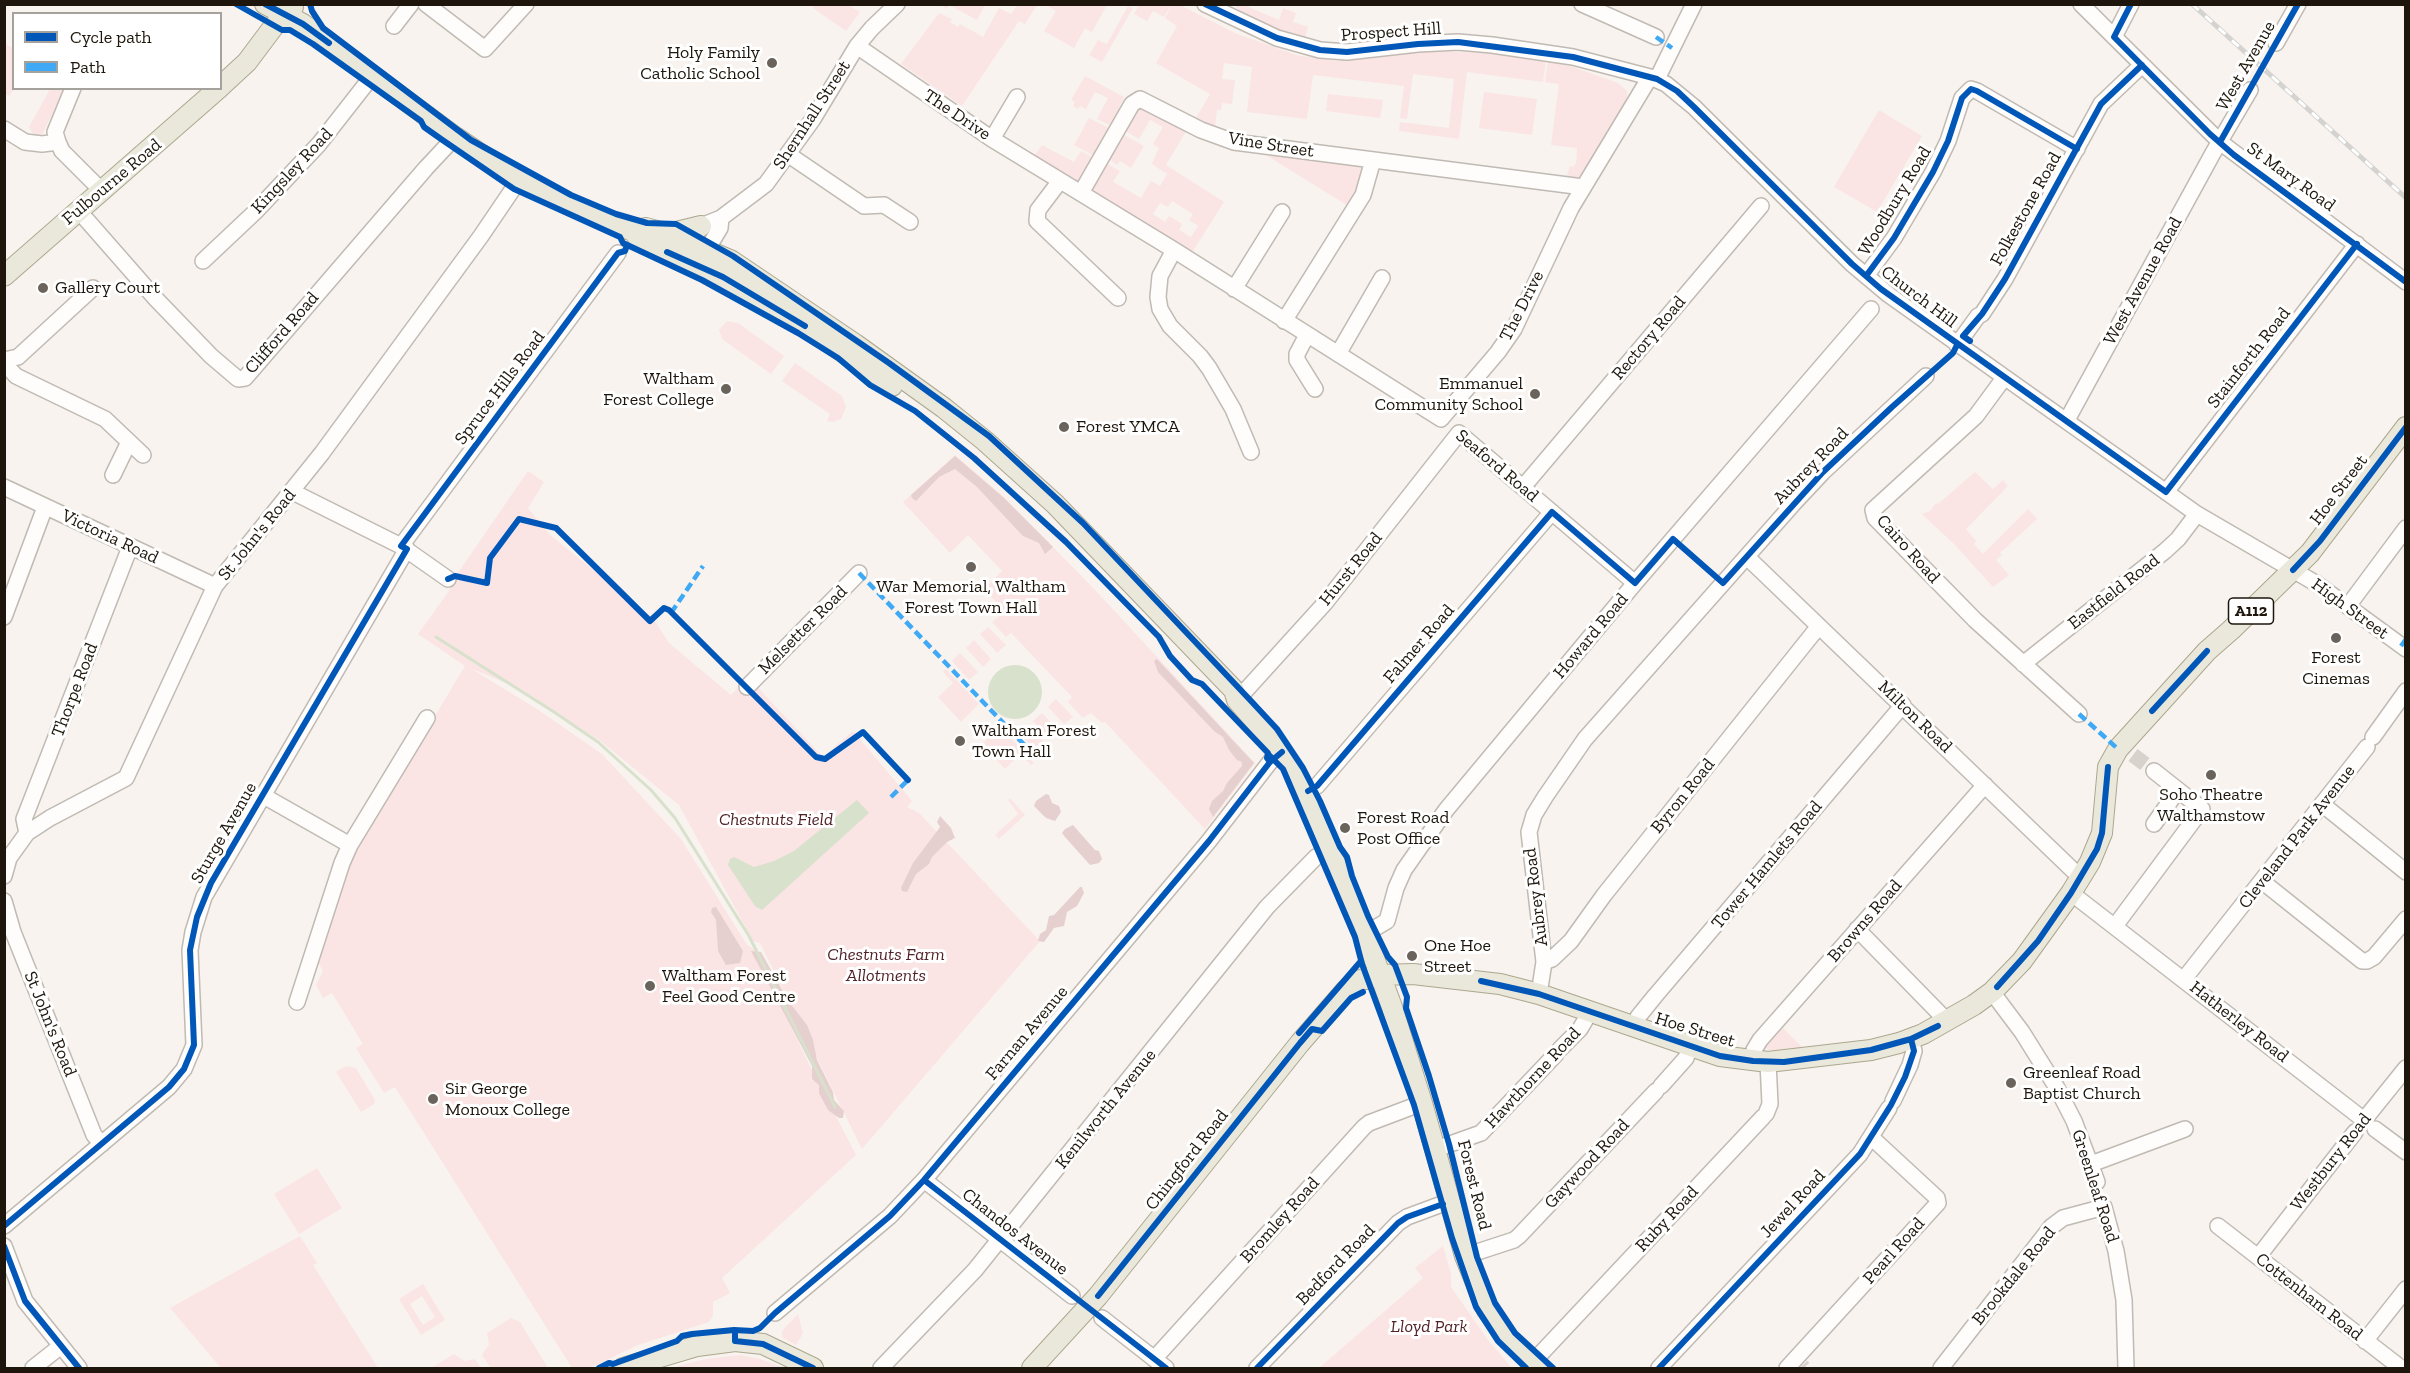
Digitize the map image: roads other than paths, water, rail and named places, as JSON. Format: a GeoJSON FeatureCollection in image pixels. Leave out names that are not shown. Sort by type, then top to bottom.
{"type":"FeatureCollection","features":[{"type":"Feature","properties":{"kind":"main road","name":"Forest Road"},"geometry":{"type":"LineString","coordinates":[[265,4],[291,10],[303,24],[455,137],[519,180],[577,208],[633,231],[643,243],[697,248]]}},
{"type":"Feature","properties":{"kind":"main road","name":"Fulbourne Road"},"geometry":{"type":"LineString","coordinates":[[222,86],[247,62],[274,26],[291,10]]}},
{"type":"Feature","properties":{"kind":"main road","name":"Fulbourne Road"},"geometry":{"type":"LineString","coordinates":[[4,276],[218,90]]}},
{"type":"Feature","properties":{"kind":"main road","name":"Forest Road"},"geometry":{"type":"LineString","coordinates":[[633,231],[646,228],[668,234],[732,261],[855,344],[985,441],[1095,543],[1234,690],[1237,700],[1282,752],[1305,793],[1370,932],[1418,1104],[1436,1149],[1465,1256],[1473,1277],[1494,1321],[1510,1341],[1535,1365]]}},
{"type":"Feature","properties":{"kind":"main road","name":"Hoe Street"},"geometry":{"type":"LineString","coordinates":[[1381,975],[1413,974],[1500,984],[1539,994],[1720,1056],[1761,1062],[1871,1050],[1911,1039],[1947,1021],[1992,992],[2038,941],[2076,886],[2097,849],[2102,833],[2108,767],[2127,750],[2207,651],[2293,570],[2320,541],[2406,427]]}},
{"type":"Feature","properties":{"kind":"main road","name":"Chingford Road"},"geometry":{"type":"LineString","coordinates":[[1032,1368],[1098,1296],[1298,1045],[1334,1004],[1353,984],[1381,975]]}},
{"type":"Feature","properties":{"kind":"main road"},"geometry":{"type":"LineString","coordinates":[[623,1368],[659,1363],[697,1346],[745,1341],[782,1352],[813,1368]]}},
{"type":"Feature","properties":{"kind":"street"},"geometry":{"type":"LineString","coordinates":[[394,26],[411,4]]}},
{"type":"Feature","properties":{"kind":"street"},"geometry":{"type":"LineString","coordinates":[[426,4],[485,49],[526,4]]}},
{"type":"Feature","properties":{"kind":"street","name":"Shernhall Street"},"geometry":{"type":"LineString","coordinates":[[697,248],[721,218],[766,183],[789,155],[857,46],[897,4]]}},
{"type":"Feature","properties":{"kind":"street","name":"Prospect Hill"},"geometry":{"type":"LineString","coordinates":[[1205,4],[1277,39],[1320,50],[1347,52],[1458,42],[1573,57],[1653,78]]}},
{"type":"Feature","properties":{"kind":"street"},"geometry":{"type":"LineString","coordinates":[[1582,4],[1656,37]]}},
{"type":"Feature","properties":{"kind":"street"},"geometry":{"type":"LineString","coordinates":[[1653,78],[1694,4]]}},
{"type":"Feature","properties":{"kind":"street","name":"St Mary Road"},"geometry":{"type":"LineString","coordinates":[[2081,4],[2220,142],[2406,282]]}},
{"type":"Feature","properties":{"kind":"street"},"geometry":{"type":"LineString","coordinates":[[2114,38],[2131,4]]}},
{"type":"Feature","properties":{"kind":"street","name":"West Avenue"},"geometry":{"type":"LineString","coordinates":[[2276,44],[2298,4]]}},
{"type":"Feature","properties":{"kind":"street","name":"The Drive"},"geometry":{"type":"LineString","coordinates":[[857,46],[992,139],[1174,250],[1441,419],[1498,352],[1514,329],[1583,187],[1653,78]]}},
{"type":"Feature","properties":{"kind":"street","name":"Folkestone Road"},"geometry":{"type":"LineString","coordinates":[[1957,345],[1978,316],[1982,314],[2005,279],[2102,104],[2142,65]]}},
{"type":"Feature","properties":{"kind":"street","name":"Kingsley Road"},"geometry":{"type":"LineString","coordinates":[[203,261],[255,212],[319,144],[373,75]]}},
{"type":"Feature","properties":{"kind":"street","name":"Church Hill"},"geometry":{"type":"LineString","coordinates":[[1653,78],[1677,92],[1694,107],[1866,276],[1957,345],[2067,420],[2075,429],[2197,514],[2293,570]]}},
{"type":"Feature","properties":{"kind":"street","name":"Woodbury Road"},"geometry":{"type":"LineString","coordinates":[[1866,276],[1894,238],[1933,172],[1948,141],[1962,98],[1971,89],[2077,149]]}},
{"type":"Feature","properties":{"kind":"street"},"geometry":{"type":"LineString","coordinates":[[72,90],[55,132],[62,151],[101,190]]}},
{"type":"Feature","properties":{"kind":"street","name":"West Avenue"},"geometry":{"type":"LineString","coordinates":[[2220,142],[2250,90]]}},
{"type":"Feature","properties":{"kind":"street"},"geometry":{"type":"LineString","coordinates":[[992,139],[1017,97]]}},
{"type":"Feature","properties":{"kind":"street","name":"Vine Street"},"geometry":{"type":"LineString","coordinates":[[1081,193],[1132,104],[1140,99],[1201,130],[1234,142],[1583,187]]}},
{"type":"Feature","properties":{"kind":"street"},"geometry":{"type":"LineString","coordinates":[[4,129],[25,142],[42,144],[58,142]]}},
{"type":"Feature","properties":{"kind":"street","name":"Clifford Road"},"geometry":{"type":"LineString","coordinates":[[78,210],[156,299],[211,356],[238,379],[245,378],[455,137]]}},
{"type":"Feature","properties":{"kind":"street","name":"West Avenue Road"},"geometry":{"type":"LineString","coordinates":[[2067,420],[2220,142]]}},
{"type":"Feature","properties":{"kind":"street"},"geometry":{"type":"LineString","coordinates":[[789,155],[864,206],[884,205],[910,222]]}},
{"type":"Feature","properties":{"kind":"street"},"geometry":{"type":"LineString","coordinates":[[1284,321],[1363,195],[1374,160]]}},
{"type":"Feature","properties":{"kind":"street","name":"St John's Road"},"geometry":{"type":"LineString","coordinates":[[4,876],[9,858],[27,833],[126,777],[215,586],[293,492],[481,236],[519,180]]}},
{"type":"Feature","properties":{"kind":"street"},"geometry":{"type":"LineString","coordinates":[[1060,181],[1038,210],[1037,221],[1118,298]]}},
{"type":"Feature","properties":{"kind":"street","name":"Rectory Road"},"geometry":{"type":"LineString","coordinates":[[1523,487],[1761,206]]}},
{"type":"Feature","properties":{"kind":"street"},"geometry":{"type":"LineString","coordinates":[[1234,289],[1282,212]]}},
{"type":"Feature","properties":{"kind":"street","name":"Shernhall Street"},"geometry":{"type":"LineString","coordinates":[[697,248],[720,228],[721,218]]}},
{"type":"Feature","properties":{"kind":"street","name":"Stainforth Road"},"geometry":{"type":"LineString","coordinates":[[2166,492],[2357,244]]}},
{"type":"Feature","properties":{"kind":"street"},"geometry":{"type":"LineString","coordinates":[[1174,250],[1160,276],[1158,297],[1160,309],[1170,326],[1209,368],[1233,410],[1251,452]]}},
{"type":"Feature","properties":{"kind":"street","name":"Spruce Hills Road"},"geometry":{"type":"LineString","coordinates":[[404,548],[618,253]]}},
{"type":"Feature","properties":{"kind":"street"},"geometry":{"type":"LineString","coordinates":[[1338,354],[1382,278]]}},
{"type":"Feature","properties":{"kind":"street"},"geometry":{"type":"LineString","coordinates":[[93,288],[18,357],[4,361],[16,376],[105,419],[143,455]]}},
{"type":"Feature","properties":{"kind":"street","name":"Howard Road"},"geometry":{"type":"LineString","coordinates":[[1370,932],[1387,921],[1396,888],[1404,870],[1434,825],[1635,583],[1871,309]]}},
{"type":"Feature","properties":{"kind":"street"},"geometry":{"type":"LineString","coordinates":[[1307,335],[1297,354],[1297,360],[1314,388]]}},
{"type":"Feature","properties":{"kind":"street","name":"Aubrey Road"},"geometry":{"type":"LineString","coordinates":[[1539,994],[1544,962],[1529,839],[1534,815],[1585,739],[1823,472],[1926,376]]}},
{"type":"Feature","properties":{"kind":"street","name":"Cairo Road"},"geometry":{"type":"LineString","coordinates":[[2004,378],[1976,416],[1873,510],[1875,518],[1975,620],[2079,714]]}},
{"type":"Feature","properties":{"kind":"street","name":"Seaford Road"},"geometry":{"type":"LineString","coordinates":[[1459,433],[1635,583]]}},
{"type":"Feature","properties":{"kind":"street","name":"Hurst Road"},"geometry":{"type":"LineString","coordinates":[[1237,700],[1325,603],[1459,433]]}},
{"type":"Feature","properties":{"kind":"street"},"geometry":{"type":"LineString","coordinates":[[113,476],[129,442]]}},
{"type":"Feature","properties":{"kind":"street","name":"Victoria Road"},"geometry":{"type":"LineString","coordinates":[[4,487],[215,586]]}},
{"type":"Feature","properties":{"kind":"street"},"geometry":{"type":"LineString","coordinates":[[293,492],[404,548],[448,579]]}},
{"type":"Feature","properties":{"kind":"street"},"geometry":{"type":"LineString","coordinates":[[4,617],[45,507]]}},
{"type":"Feature","properties":{"kind":"street","name":"Falmer Road"},"geometry":{"type":"LineString","coordinates":[[1305,793],[1317,786],[1552,512]]}},
{"type":"Feature","properties":{"kind":"street","name":"Eastfield Road"},"geometry":{"type":"LineString","coordinates":[[2024,663],[2165,551],[2178,539],[2197,514]]}},
{"type":"Feature","properties":{"kind":"street"},"geometry":{"type":"LineString","coordinates":[[2348,606],[2406,528]]}},
{"type":"Feature","properties":{"kind":"street","name":"Thorpe Road"},"geometry":{"type":"LineString","coordinates":[[27,833],[24,819],[130,547]]}},
{"type":"Feature","properties":{"kind":"street","name":"Sturge Avenue"},"geometry":{"type":"LineString","coordinates":[[4,1226],[169,1087],[190,1058],[194,1035],[190,950],[197,917],[211,883],[404,548]]}},
{"type":"Feature","properties":{"kind":"street","name":"Milton Road"},"geometry":{"type":"LineString","coordinates":[[1748,558],[1985,785],[2076,886]]}},
{"type":"Feature","properties":{"kind":"street","name":"High Street"},"geometry":{"type":"LineString","coordinates":[[2293,570],[2348,606],[2406,649]]}},
{"type":"Feature","properties":{"kind":"street","name":"Melsetter Road"},"geometry":{"type":"LineString","coordinates":[[747,687],[860,573]]}},
{"type":"Feature","properties":{"kind":"street","name":"Byron Road"},"geometry":{"type":"LineString","coordinates":[[1544,962],[1552,959],[1571,941],[1604,895],[1820,626]]}},
{"type":"Feature","properties":{"kind":"street","name":"Cleveland Park Avenue"},"geometry":{"type":"LineString","coordinates":[[2184,979],[2263,882],[2406,691]]}},
{"type":"Feature","properties":{"kind":"street","name":"Tower Hamlets Road"},"geometry":{"type":"LineString","coordinates":[[1634,1027],[1638,1017],[1655,996],[1903,705]]}},
{"type":"Feature","properties":{"kind":"street"},"geometry":{"type":"LineString","coordinates":[[297,1002],[342,863],[350,845],[427,718]]}},
{"type":"Feature","properties":{"kind":"street","name":"Farnan Avenue"},"geometry":{"type":"LineString","coordinates":[[775,1313],[890,1216],[924,1180],[1209,841],[1270,762],[1282,752]]}},
{"type":"Feature","properties":{"kind":"street"},"geometry":{"type":"LineString","coordinates":[[2115,926],[2202,809],[2154,771]]}},
{"type":"Feature","properties":{"kind":"street","name":"Browns Road"},"geometry":{"type":"LineString","coordinates":[[1761,1062],[1754,1050],[1760,1040],[1985,785]]}},
{"type":"Feature","properties":{"kind":"street"},"geometry":{"type":"LineString","coordinates":[[2154,824],[2178,790]]}},
{"type":"Feature","properties":{"kind":"street"},"geometry":{"type":"LineString","coordinates":[[262,795],[350,845]]}},
{"type":"Feature","properties":{"kind":"street"},"geometry":{"type":"LineString","coordinates":[[2322,804],[2406,872]]}},
{"type":"Feature","properties":{"kind":"street","name":"Kenilworth Avenue"},"geometry":{"type":"LineString","coordinates":[[881,1368],[975,1270],[1268,908],[1316,857],[1330,850]]}},
{"type":"Feature","properties":{"kind":"street"},"geometry":{"type":"LineString","coordinates":[[2263,882],[2362,961],[2374,957],[2406,919]]}},
{"type":"Feature","properties":{"kind":"street","name":"Hatherley Road"},"geometry":{"type":"LineString","coordinates":[[2076,886],[2115,926],[2184,979],[2365,1127],[2406,1152]]}},
{"type":"Feature","properties":{"kind":"street","name":"St John's Road"},"geometry":{"type":"LineString","coordinates":[[4,901],[13,932],[94,1136],[102,1144]]}},
{"type":"Feature","properties":{"kind":"street"},"geometry":{"type":"LineString","coordinates":[[1857,930],[1947,1021]]}},
{"type":"Feature","properties":{"kind":"street","name":"Greenleaf Road"},"geometry":{"type":"LineString","coordinates":[[1992,992],[2022,1032],[2057,1088],[2074,1121],[2097,1182]]}},
{"type":"Feature","properties":{"kind":"street","name":"Hawthorne Road"},"geometry":{"type":"LineString","coordinates":[[1436,1149],[1481,1133],[1580,1029],[1590,1012]]}},
{"type":"Feature","properties":{"kind":"street","name":"Jewel Road"},"geometry":{"type":"LineString","coordinates":[[1659,1368],[1860,1154],[1891,1104],[1910,1065],[1914,1051],[1911,1039]]}},
{"type":"Feature","properties":{"kind":"street","name":"Gaywood Road"},"geometry":{"type":"LineString","coordinates":[[1465,1256],[1514,1240],[1519,1236],[1686,1058],[1690,1046]]}},
{"type":"Feature","properties":{"kind":"street","name":"Ruby Road"},"geometry":{"type":"LineString","coordinates":[[1535,1365],[1764,1115],[1770,1104],[1761,1062]]}},
{"type":"Feature","properties":{"kind":"street","name":"Westbury Road"},"geometry":{"type":"LineString","coordinates":[[2258,1257],[2365,1127],[2406,1068]]}},
{"type":"Feature","properties":{"kind":"street","name":"Bromley Road"},"geometry":{"type":"LineString","coordinates":[[1160,1364],[1364,1126],[1369,1122],[1418,1104]]}},
{"type":"Feature","properties":{"kind":"street"},"geometry":{"type":"LineString","coordinates":[[2091,1164],[2185,1129]]}},
{"type":"Feature","properties":{"kind":"street","name":"Pearl Road"},"geometry":{"type":"LineString","coordinates":[[1795,1365],[1938,1203],[1937,1198],[1871,1137]]}},
{"type":"Feature","properties":{"kind":"street","name":"Chandos Avenue"},"geometry":{"type":"LineString","coordinates":[[924,1180],[1072,1296]]}},
{"type":"Feature","properties":{"kind":"street","name":"Bedford Road"},"geometry":{"type":"LineString","coordinates":[[1257,1368],[1398,1222],[1407,1216],[1450,1202]]}},
{"type":"Feature","properties":{"kind":"street","name":"Greenleaf Road"},"geometry":{"type":"LineString","coordinates":[[2104,1207],[2116,1251],[2124,1300],[2126,1368]]}},
{"type":"Feature","properties":{"kind":"street","name":"Brookdale Road"},"geometry":{"type":"LineString","coordinates":[[1941,1368],[2051,1227],[2063,1218],[2104,1207]]}},
{"type":"Feature","properties":{"kind":"street","name":"Cottenham Road"},"geometry":{"type":"LineString","coordinates":[[2218,1226],[2401,1368]]}},
{"type":"Feature","properties":{"kind":"street"},"geometry":{"type":"LineString","coordinates":[[4,1246],[25,1301],[79,1368]]}},
{"type":"Feature","properties":{"kind":"street"},"geometry":{"type":"LineString","coordinates":[[2365,1341],[2406,1289]]}},
{"type":"Feature","properties":{"kind":"street"},"geometry":{"type":"LineString","coordinates":[[1102,1318],[1160,1364]]}},
{"type":"Feature","properties":{"kind":"street"},"geometry":{"type":"LineString","coordinates":[[33,1368],[61,1346]]}},
{"type":"Feature","properties":{"kind":"waterway"},"geometry":{"type":"LineString","coordinates":[[436,637],[598,742],[651,790],[675,818],[749,936],[835,1107]]}},
{"type":"Feature","properties":{"kind":"tunnel"},"geometry":{"type":"LineString","coordinates":[[2133,755],[2154,771]]}},
{"type":"Feature","properties":{"kind":"railway"},"geometry":{"type":"LineString","coordinates":[[2192,4],[2406,198]]}},
{"type":"Feature","properties":{"kind":"place","name":"Holy Family Catholic School"},"geometry":{"type":"Point","coordinates":[772,63]}},
{"type":"Feature","properties":{"kind":"place","name":"Gallery Court"},"geometry":{"type":"Point","coordinates":[43,288]}},
{"type":"Feature","properties":{"kind":"place","name":"Waltham Forest College"},"geometry":{"type":"Point","coordinates":[726,389]}},
{"type":"Feature","properties":{"kind":"place","name":"Emmanuel Community School"},"geometry":{"type":"Point","coordinates":[1535,394]}},
{"type":"Feature","properties":{"kind":"place","name":"Forest YMCA"},"geometry":{"type":"Point","coordinates":[1064,427]}},
{"type":"Feature","properties":{"kind":"place","name":"War Memorial, Waltham Forest Town Hall"},"geometry":{"type":"Point","coordinates":[971,567]}},
{"type":"Feature","properties":{"kind":"place","name":"Forest Cinemas"},"geometry":{"type":"Point","coordinates":[2336,638]}},
{"type":"Feature","properties":{"kind":"place","name":"Waltham Forest Town Hall"},"geometry":{"type":"Point","coordinates":[960,741]}},
{"type":"Feature","properties":{"kind":"place","name":"Soho Theatre Walthamstow"},"geometry":{"type":"Point","coordinates":[2211,775]}},
{"type":"Feature","properties":{"kind":"place","name":"Forest Road Post Office"},"geometry":{"type":"Point","coordinates":[1345,828]}},
{"type":"Feature","properties":{"kind":"place","name":"One Hoe Street"},"geometry":{"type":"Point","coordinates":[1412,956]}},
{"type":"Feature","properties":{"kind":"place","name":"Waltham Forest Feel Good Centre"},"geometry":{"type":"Point","coordinates":[650,986]}},
{"type":"Feature","properties":{"kind":"place","name":"Greenleaf Road Baptist Church"},"geometry":{"type":"Point","coordinates":[2011,1083]}},
{"type":"Feature","properties":{"kind":"place","name":"Sir George Monoux College"},"geometry":{"type":"Point","coordinates":[433,1099]}},
{"type":"Feature","properties":{"kind":"park label","name":"Chestnuts Field"},"geometry":{"type":"Point","coordinates":[776,820]}},
{"type":"Feature","properties":{"kind":"park label","name":"Chestnuts Farm Allotments"},"geometry":{"type":"Point","coordinates":[886,965]}},
{"type":"Feature","properties":{"kind":"park label","name":"Lloyd Park"},"geometry":{"type":"Point","coordinates":[1429,1327]}}]}
